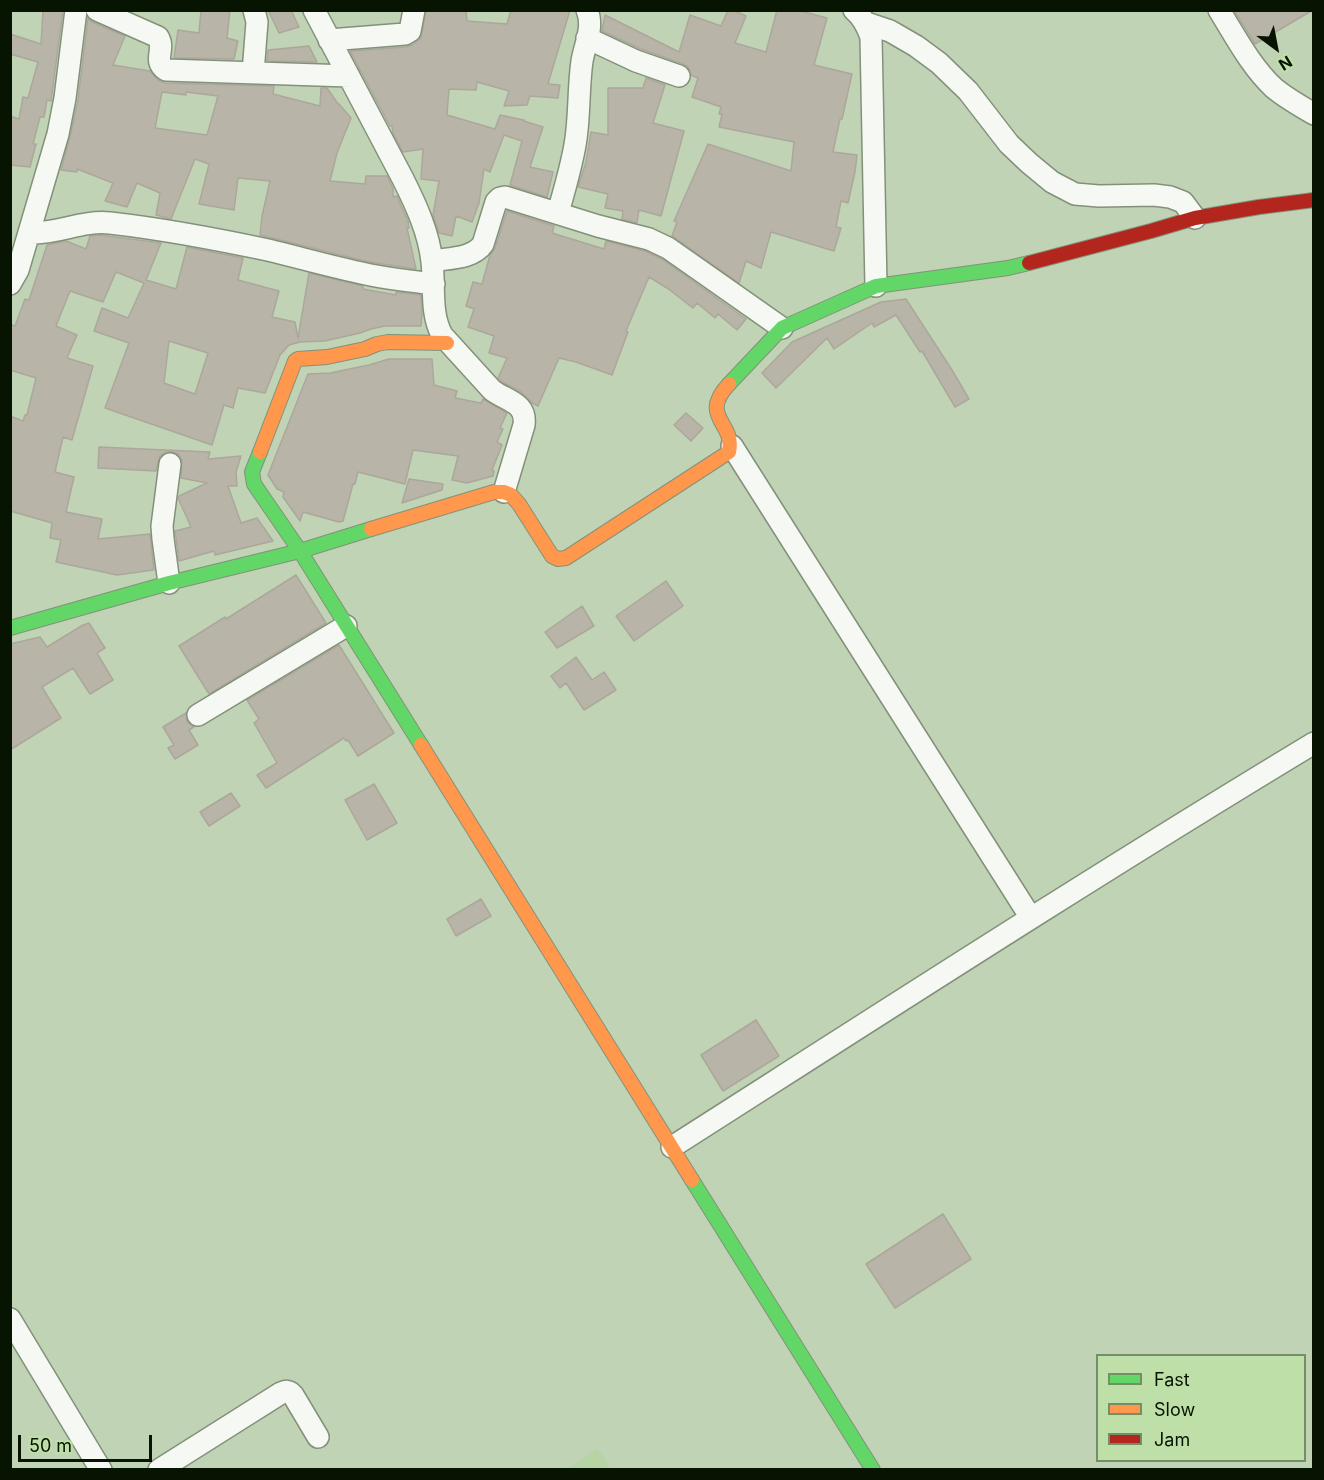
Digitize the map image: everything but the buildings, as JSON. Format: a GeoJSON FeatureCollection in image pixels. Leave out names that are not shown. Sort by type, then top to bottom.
{"type":"FeatureCollection","features":[{"type":"Feature","properties":{"kind":"street"},"geometry":{"type":"LineString","coordinates":[[10,284],[18,270],[58,134],[76,10]]}},
{"type":"Feature","properties":{"kind":"street"},"geometry":{"type":"LineString","coordinates":[[97,10],[158,37],[162,44],[159,60],[162,68],[166,70],[348,76]]}},
{"type":"Feature","properties":{"kind":"street"},"geometry":{"type":"LineString","coordinates":[[253,73],[256,22],[254,10]]}},
{"type":"Feature","properties":{"kind":"street"},"geometry":{"type":"LineString","coordinates":[[314,10],[416,205],[427,236],[432,261],[437,327],[447,343],[492,390],[515,403],[525,417],[504,492]]}},
{"type":"Feature","properties":{"kind":"street"},"geometry":{"type":"LineString","coordinates":[[329,40],[405,34],[410,31],[414,10]]}},
{"type":"Feature","properties":{"kind":"street"},"geometry":{"type":"LineString","coordinates":[[558,213],[575,146],[580,80],[590,27],[587,10]]}},
{"type":"Feature","properties":{"kind":"street"},"geometry":{"type":"LineString","coordinates":[[1219,10],[1257,69],[1274,88],[1295,104],[1314,114]]}},
{"type":"Feature","properties":{"kind":"street"},"geometry":{"type":"LineString","coordinates":[[860,17],[916,46],[939,63],[968,91],[1009,144],[1052,182],[1075,194],[1170,197],[1182,202],[1195,218]]}},
{"type":"Feature","properties":{"kind":"street"},"geometry":{"type":"LineString","coordinates":[[860,17],[871,37],[876,286]]}},
{"type":"Feature","properties":{"kind":"street"},"geometry":{"type":"LineString","coordinates":[[587,38],[636,61],[679,76]]}},
{"type":"Feature","properties":{"kind":"street"},"geometry":{"type":"LineString","coordinates":[[432,261],[465,255],[480,249],[496,202],[500,198],[511,198],[598,226],[649,239],[668,248],[782,328]]}},
{"type":"Feature","properties":{"kind":"street"},"geometry":{"type":"LineString","coordinates":[[1030,918],[732,446],[717,418],[716,402],[721,392],[782,328],[876,286],[1008,268],[1195,218],[1314,200]]}},
{"type":"Feature","properties":{"kind":"street"},"geometry":{"type":"LineString","coordinates":[[29,233],[48,233],[86,223],[108,223],[164,230],[266,250],[367,275],[434,284]]}},
{"type":"Feature","properties":{"kind":"street"},"geometry":{"type":"LineString","coordinates":[[447,343],[388,342],[348,353],[295,361],[252,472],[254,484],[300,550],[873,1470]]}},
{"type":"Feature","properties":{"kind":"street"},"geometry":{"type":"LineString","coordinates":[[10,628],[169,583],[300,550],[494,492],[512,495],[555,559],[561,560],[724,456],[732,446]]}},
{"type":"Feature","properties":{"kind":"street"},"geometry":{"type":"LineString","coordinates":[[169,583],[162,526],[170,464]]}},
{"type":"Feature","properties":{"kind":"street"},"geometry":{"type":"LineString","coordinates":[[198,715],[346,626]]}},
{"type":"Feature","properties":{"kind":"street"},"geometry":{"type":"LineString","coordinates":[[672,1147],[1030,918],[1314,743]]}},
{"type":"Feature","properties":{"kind":"street"},"geometry":{"type":"LineString","coordinates":[[10,1319],[100,1470]]}},
{"type":"Feature","properties":{"kind":"street"},"geometry":{"type":"LineString","coordinates":[[159,1470],[286,1391],[293,1395],[318,1437]]}},
{"type":"Feature","properties":{"kind":"shaded area"},"geometry":{"type":"Polygon","coordinates":[[[598,1449],[611,1469],[566,1469],[598,1449]]]}},
{"type":"Feature","properties":{"kind":"traffic: fast"},"geometry":{"type":"LineString","coordinates":[[729,384],[782,328],[876,286],[1008,268],[1029,263]]}},
{"type":"Feature","properties":{"kind":"traffic: fast"},"geometry":{"type":"LineString","coordinates":[[260,452],[252,472],[254,484],[300,551],[421,745]]}},
{"type":"Feature","properties":{"kind":"traffic: fast"},"geometry":{"type":"LineString","coordinates":[[10,628],[169,583],[300,551],[371,529]]}},
{"type":"Feature","properties":{"kind":"traffic: fast"},"geometry":{"type":"LineString","coordinates":[[692,1180],[873,1470]]}},
{"type":"Feature","properties":{"kind":"traffic: slow"},"geometry":{"type":"LineString","coordinates":[[260,452],[295,361],[298,359],[327,357],[388,342],[447,343]]}},
{"type":"Feature","properties":{"kind":"traffic: slow"},"geometry":{"type":"LineString","coordinates":[[371,529],[494,492],[504,492],[511,495],[519,504],[552,556],[558,559],[566,558],[729,452],[728,434],[717,412],[720,395],[729,384]]}},
{"type":"Feature","properties":{"kind":"traffic: slow"},"geometry":{"type":"LineString","coordinates":[[421,745],[692,1180]]}},
{"type":"Feature","properties":{"kind":"traffic: jam"},"geometry":{"type":"LineString","coordinates":[[1029,263],[1195,218],[1314,200]]}}]}
